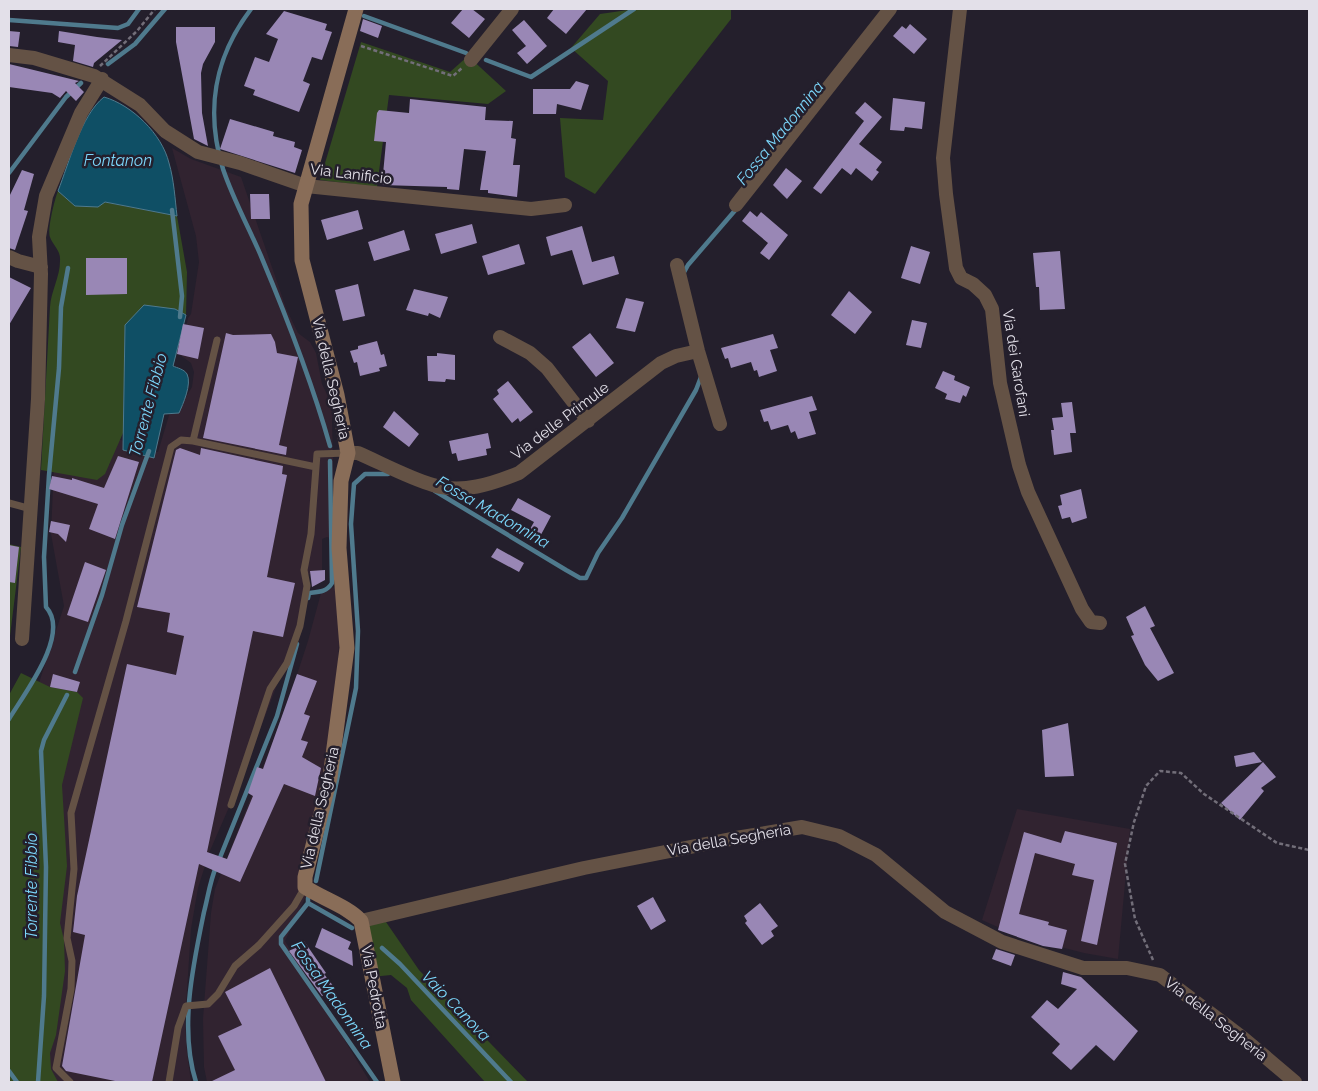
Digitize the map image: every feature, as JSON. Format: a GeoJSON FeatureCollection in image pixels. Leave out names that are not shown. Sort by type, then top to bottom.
{"type":"FeatureCollection","features":[{"type":"Feature","properties":{"kind":"street","name":"Via della Segheria"},"geometry":{"type":"LineString","coordinates":[[356,9],[301,204],[302,260],[337,395],[348,453],[341,481],[339,548],[347,648],[330,778],[305,877],[305,887],[324,900],[352,912],[361,921],[584,868],[802,827],[839,836],[876,855],[945,912],[1002,942],[1083,968],[1127,968],[1160,975],[1243,1038],[1295,1082]]}},
{"type":"Feature","properties":{"kind":"street"},"geometry":{"type":"LineString","coordinates":[[471,60],[512,9]]}},
{"type":"Feature","properties":{"kind":"street"},"geometry":{"type":"LineString","coordinates":[[736,205],[890,9]]}},
{"type":"Feature","properties":{"kind":"street","name":"Via dei Garofani"},"geometry":{"type":"LineString","coordinates":[[960,9],[943,158],[956,268],[961,278],[973,284],[985,295],[992,309],[1000,383],[1028,492],[1082,609],[1091,622],[1100,622]]}},
{"type":"Feature","properties":{"kind":"street","name":"Via Lanificio"},"geometry":{"type":"LineString","coordinates":[[9,55],[34,58],[98,77],[140,105],[164,131],[198,152],[240,163],[306,186],[531,209],[565,205]]}},
{"type":"Feature","properties":{"kind":"street"},"geometry":{"type":"LineString","coordinates":[[22,638],[38,399],[41,267],[39,237],[46,196],[98,77]]}},
{"type":"Feature","properties":{"kind":"street"},"geometry":{"type":"LineString","coordinates":[[9,257],[18,262],[41,267]]}},
{"type":"Feature","properties":{"kind":"street"},"geometry":{"type":"LineString","coordinates":[[677,265],[698,351],[720,424]]}},
{"type":"Feature","properties":{"kind":"street"},"geometry":{"type":"LineString","coordinates":[[500,337],[530,353],[547,368],[588,422]]}},
{"type":"Feature","properties":{"kind":"street","name":"Via delle Primule"},"geometry":{"type":"LineString","coordinates":[[348,453],[358,453],[433,486],[466,489],[495,483],[519,473],[588,422],[661,363],[676,356],[698,351]]}},
{"type":"Feature","properties":{"kind":"street","name":"Via Pedrotta"},"geometry":{"type":"LineString","coordinates":[[361,921],[393,1082]]}},
{"type":"Feature","properties":{"kind":"lane"},"geometry":{"type":"LineString","coordinates":[[193,441],[217,340]]}},
{"type":"Feature","properties":{"kind":"lane"},"geometry":{"type":"LineString","coordinates":[[70,1082],[56,1068],[71,989],[72,961],[67,938],[74,869],[71,812],[123,630],[171,447],[181,440],[193,441],[316,466]]}},
{"type":"Feature","properties":{"kind":"lane"},"geometry":{"type":"LineString","coordinates":[[231,805],[270,689],[287,664],[300,626],[307,586],[304,570],[311,534],[317,454],[348,453]]}},
{"type":"Feature","properties":{"kind":"lane"},"geometry":{"type":"LineString","coordinates":[[9,504],[31,508]]}},
{"type":"Feature","properties":{"kind":"lane"},"geometry":{"type":"LineString","coordinates":[[169,1082],[178,1028],[186,1006],[208,1004],[218,994],[235,966],[258,945],[288,912],[305,887]]}},
{"type":"Feature","properties":{"kind":"path"},"geometry":{"type":"LineString","coordinates":[[98,77],[101,65],[137,31],[155,9]]}},
{"type":"Feature","properties":{"kind":"path"},"geometry":{"type":"LineString","coordinates":[[347,42],[453,76],[471,60]]}},
{"type":"Feature","properties":{"kind":"path","name":"Via della Segheria"},"geometry":{"type":"LineString","coordinates":[[1160,975],[1135,919],[1124,864],[1134,822],[1146,786],[1160,770],[1181,773],[1204,794],[1277,843],[1309,850]]}},
{"type":"Feature","properties":{"kind":"shaded area"},"geometry":{"type":"Polygon","coordinates":[[[172,148],[191,159],[241,177],[286,308],[298,333],[310,342],[316,353],[322,384],[334,409],[332,421],[335,540],[327,537],[322,539],[322,571],[307,575],[304,601],[285,664],[240,782],[209,853],[198,888],[191,929],[185,1021],[191,1082],[54,1082],[50,1073],[38,686],[64,606],[51,534],[54,463],[109,465],[118,439],[158,452],[173,402],[184,400],[192,387],[194,372],[191,363],[180,355],[188,318],[191,314],[199,262],[196,236],[172,148]]]}},
{"type":"Feature","properties":{"kind":"shaded area"},"geometry":{"type":"Polygon","coordinates":[[[338,587],[340,627],[336,698],[306,896],[285,941],[370,1082],[207,1082],[204,1067],[203,1019],[211,913],[215,889],[287,705],[308,641],[321,593],[326,588],[338,587]]]}},
{"type":"Feature","properties":{"kind":"shaded area"},"geometry":{"type":"Polygon","coordinates":[[[1017,809],[1130,829],[1118,959],[1084,953],[1018,936],[982,920],[1017,809]]]}},
{"type":"Feature","properties":{"kind":"green space"},"geometry":{"type":"Polygon","coordinates":[[[635,9],[731,9],[731,19],[595,194],[565,177],[560,118],[603,120],[608,81],[571,48],[600,14],[635,9]]]}},
{"type":"Feature","properties":{"kind":"green space"},"geometry":{"type":"Polygon","coordinates":[[[361,42],[450,72],[468,56],[506,91],[488,104],[389,95],[377,187],[320,180],[361,42]]]}},
{"type":"Feature","properties":{"kind":"green space"},"geometry":{"type":"Polygon","coordinates":[[[58,191],[75,206],[104,202],[177,216],[187,272],[186,315],[175,309],[125,325],[123,433],[105,474],[97,480],[41,470],[50,307],[59,273],[60,261],[58,251],[49,233],[58,191]]]}},
{"type":"Feature","properties":{"kind":"green space"},"geometry":{"type":"Polygon","coordinates":[[[9,544],[21,547],[9,644],[9,544]]]}},
{"type":"Feature","properties":{"kind":"green space"},"geometry":{"type":"Polygon","coordinates":[[[21,673],[50,687],[77,692],[83,698],[62,785],[67,866],[60,923],[64,940],[65,971],[56,1035],[50,1053],[51,1069],[58,1082],[9,1082],[9,695],[21,673]]]}},
{"type":"Feature","properties":{"kind":"green space"},"geometry":{"type":"Polygon","coordinates":[[[386,922],[419,970],[528,1082],[485,1082],[411,1000],[407,988],[391,975],[371,977],[360,924],[386,922]]]}},
{"type":"Feature","properties":{"kind":"water","name":"Fontanon"},"geometry":{"type":"Polygon","coordinates":[[[104,97],[115,101],[135,114],[153,131],[160,142],[171,169],[177,216],[105,202],[98,207],[75,206],[58,191],[82,127],[96,105],[104,97]]]}},
{"type":"Feature","properties":{"kind":"water"},"geometry":{"type":"Polygon","coordinates":[[[144,305],[175,309],[186,315],[173,366],[186,372],[188,388],[179,413],[164,414],[154,458],[123,450],[125,325],[144,305]]]}},
{"type":"Feature","properties":{"kind":"building"},"geometry":{"type":"Polygon","coordinates":[[[463,9],[472,9],[485,19],[469,38],[451,23],[463,9]]]}},
{"type":"Feature","properties":{"kind":"building"},"geometry":{"type":"Polygon","coordinates":[[[554,9],[587,9],[566,34],[547,18],[554,9]]]}},
{"type":"Feature","properties":{"kind":"building"},"geometry":{"type":"Polygon","coordinates":[[[284,11],[327,24],[325,30],[332,32],[322,60],[312,57],[303,81],[310,84],[299,112],[253,95],[255,90],[244,86],[255,57],[269,62],[278,39],[266,34],[284,11]]]}},
{"type":"Feature","properties":{"kind":"building"},"geometry":{"type":"Polygon","coordinates":[[[363,19],[382,26],[378,38],[360,31],[363,19]]]}},
{"type":"Feature","properties":{"kind":"building"},"geometry":{"type":"Polygon","coordinates":[[[524,20],[547,46],[527,64],[517,53],[526,46],[512,30],[524,20]]]}},
{"type":"Feature","properties":{"kind":"building"},"geometry":{"type":"Polygon","coordinates":[[[910,24],[927,39],[914,54],[893,36],[902,26],[906,29],[910,24]]]}},
{"type":"Feature","properties":{"kind":"building"},"geometry":{"type":"Polygon","coordinates":[[[176,27],[215,27],[215,42],[203,64],[201,73],[202,113],[208,146],[194,139],[176,42],[176,27]]]}},
{"type":"Feature","properties":{"kind":"building"},"geometry":{"type":"Polygon","coordinates":[[[9,31],[20,32],[18,47],[9,46],[9,31]]]}},
{"type":"Feature","properties":{"kind":"building"},"geometry":{"type":"Polygon","coordinates":[[[59,31],[122,40],[94,63],[93,67],[73,61],[75,45],[58,42],[59,31]]]}},
{"type":"Feature","properties":{"kind":"building"},"geometry":{"type":"Polygon","coordinates":[[[9,64],[79,81],[75,83],[84,92],[76,101],[66,91],[60,98],[52,93],[9,87],[9,64]]]}},
{"type":"Feature","properties":{"kind":"building"},"geometry":{"type":"Polygon","coordinates":[[[576,81],[589,85],[581,110],[557,104],[556,114],[533,114],[533,89],[570,89],[576,81]]]}},
{"type":"Feature","properties":{"kind":"building"},"geometry":{"type":"Polygon","coordinates":[[[893,98],[925,102],[922,129],[905,127],[904,131],[890,130],[893,98]]]}},
{"type":"Feature","properties":{"kind":"building"},"geometry":{"type":"Polygon","coordinates":[[[410,99],[486,107],[485,120],[513,121],[511,138],[516,139],[513,165],[520,165],[517,197],[480,190],[486,151],[464,149],[459,190],[447,189],[447,187],[382,185],[386,142],[374,141],[377,113],[379,110],[409,113],[410,99]]]}},
{"type":"Feature","properties":{"kind":"building"},"geometry":{"type":"Polygon","coordinates":[[[865,102],[882,117],[859,144],[882,162],[876,170],[879,172],[872,181],[856,168],[851,175],[842,168],[821,194],[813,188],[864,121],[855,113],[865,102]]]}},
{"type":"Feature","properties":{"kind":"building"},"geometry":{"type":"Polygon","coordinates":[[[230,119],[274,132],[273,136],[295,142],[294,147],[302,150],[295,173],[220,149],[230,119]]]}},
{"type":"Feature","properties":{"kind":"building"},"geometry":{"type":"Polygon","coordinates":[[[786,168],[802,181],[787,199],[773,185],[786,168]]]}},
{"type":"Feature","properties":{"kind":"building"},"geometry":{"type":"Polygon","coordinates":[[[22,170],[34,174],[24,210],[28,211],[15,250],[9,248],[9,197],[22,170]]]}},
{"type":"Feature","properties":{"kind":"building"},"geometry":{"type":"Polygon","coordinates":[[[250,194],[269,194],[270,219],[251,219],[250,194]]]}},
{"type":"Feature","properties":{"kind":"building"},"geometry":{"type":"Polygon","coordinates":[[[358,210],[363,229],[327,240],[321,220],[358,210]]]}},
{"type":"Feature","properties":{"kind":"building"},"geometry":{"type":"Polygon","coordinates":[[[750,211],[757,217],[761,212],[788,235],[769,260],[760,253],[768,243],[742,221],[750,211]]]}},
{"type":"Feature","properties":{"kind":"building"},"geometry":{"type":"Polygon","coordinates":[[[472,224],[477,243],[441,254],[435,234],[472,224]]]}},
{"type":"Feature","properties":{"kind":"building"},"geometry":{"type":"Polygon","coordinates":[[[582,226],[592,262],[614,256],[619,274],[583,285],[572,250],[551,256],[546,237],[582,226]]]}},
{"type":"Feature","properties":{"kind":"building"},"geometry":{"type":"Polygon","coordinates":[[[404,230],[410,250],[374,261],[368,242],[404,230]]]}},
{"type":"Feature","properties":{"kind":"building"},"geometry":{"type":"Polygon","coordinates":[[[519,244],[525,264],[488,275],[482,256],[519,244]]]}},
{"type":"Feature","properties":{"kind":"building"},"geometry":{"type":"Polygon","coordinates":[[[911,246],[930,252],[920,284],[901,278],[911,246]]]}},
{"type":"Feature","properties":{"kind":"building"},"geometry":{"type":"Polygon","coordinates":[[[1060,251],[1065,309],[1040,310],[1039,287],[1036,287],[1033,253],[1060,251]]]}},
{"type":"Feature","properties":{"kind":"building"},"geometry":{"type":"Polygon","coordinates":[[[86,258],[127,258],[127,294],[86,295],[86,258]]]}},
{"type":"Feature","properties":{"kind":"building"},"geometry":{"type":"Polygon","coordinates":[[[9,277],[31,288],[9,325],[9,277]]]}},
{"type":"Feature","properties":{"kind":"building"},"geometry":{"type":"Polygon","coordinates":[[[358,284],[365,316],[343,321],[335,290],[358,284]]]}},
{"type":"Feature","properties":{"kind":"building"},"geometry":{"type":"Polygon","coordinates":[[[414,289],[448,297],[440,318],[429,313],[428,316],[406,310],[414,289]]]}},
{"type":"Feature","properties":{"kind":"building"},"geometry":{"type":"Polygon","coordinates":[[[849,291],[872,312],[855,334],[831,315],[849,291]]]}},
{"type":"Feature","properties":{"kind":"building"},"geometry":{"type":"Polygon","coordinates":[[[626,298],[644,302],[635,332],[616,328],[626,298]]]}},
{"type":"Feature","properties":{"kind":"building"},"geometry":{"type":"Polygon","coordinates":[[[912,320],[927,323],[921,348],[906,345],[912,320]]]}},
{"type":"Feature","properties":{"kind":"building"},"geometry":{"type":"Polygon","coordinates":[[[183,324],[204,328],[198,359],[177,354],[183,324]]]}},
{"type":"Feature","properties":{"kind":"building"},"geometry":{"type":"Polygon","coordinates":[[[226,333],[233,335],[271,334],[277,353],[298,357],[279,445],[287,447],[286,455],[203,438],[226,333]]]}},
{"type":"Feature","properties":{"kind":"building"},"geometry":{"type":"Polygon","coordinates":[[[590,333],[614,363],[596,377],[572,347],[590,333]]]}},
{"type":"Feature","properties":{"kind":"building"},"geometry":{"type":"Polygon","coordinates":[[[773,334],[778,348],[770,350],[777,371],[759,377],[757,370],[754,371],[751,362],[731,368],[728,358],[725,359],[721,348],[773,334]]]}},
{"type":"Feature","properties":{"kind":"building"},"geometry":{"type":"Polygon","coordinates":[[[377,341],[381,355],[384,354],[387,366],[379,368],[380,371],[360,376],[357,362],[354,363],[350,351],[358,349],[358,346],[377,341]]]}},
{"type":"Feature","properties":{"kind":"building"},"geometry":{"type":"Polygon","coordinates":[[[437,353],[455,355],[455,380],[446,379],[445,382],[428,381],[427,356],[437,356],[437,353]]]}},
{"type":"Feature","properties":{"kind":"building"},"geometry":{"type":"Polygon","coordinates":[[[943,371],[955,376],[954,380],[970,387],[966,397],[963,395],[960,403],[945,399],[947,394],[935,388],[943,371]]]}},
{"type":"Feature","properties":{"kind":"building"},"geometry":{"type":"Polygon","coordinates":[[[508,381],[533,412],[520,422],[518,418],[512,423],[493,399],[499,394],[497,390],[508,381]]]}},
{"type":"Feature","properties":{"kind":"building"},"geometry":{"type":"Polygon","coordinates":[[[812,396],[817,410],[809,412],[816,434],[798,439],[795,431],[791,433],[788,425],[771,430],[768,421],[764,422],[760,410],[812,396]]]}},
{"type":"Feature","properties":{"kind":"building"},"geometry":{"type":"Polygon","coordinates":[[[1072,402],[1076,433],[1070,433],[1072,452],[1054,455],[1051,430],[1054,430],[1052,418],[1063,417],[1061,403],[1072,402]]]}},
{"type":"Feature","properties":{"kind":"building"},"geometry":{"type":"Polygon","coordinates":[[[394,411],[419,434],[409,447],[383,427],[394,411]]]}},
{"type":"Feature","properties":{"kind":"building"},"geometry":{"type":"Polygon","coordinates":[[[488,433],[491,448],[486,449],[487,455],[458,461],[456,453],[452,454],[449,441],[488,433]]]}},
{"type":"Feature","properties":{"kind":"building"},"geometry":{"type":"Polygon","coordinates":[[[180,448],[200,455],[201,448],[283,466],[282,474],[287,475],[267,577],[295,583],[283,637],[253,631],[207,852],[227,859],[253,796],[248,793],[257,767],[263,769],[297,674],[317,681],[304,714],[310,716],[301,740],[308,742],[302,757],[321,768],[315,796],[284,784],[240,882],[199,864],[152,1082],[120,1082],[66,1071],[62,1066],[85,935],[73,932],[77,896],[127,664],[176,675],[184,636],[167,632],[170,613],[137,607],[176,450],[180,448]]]}},
{"type":"Feature","properties":{"kind":"building"},"geometry":{"type":"Polygon","coordinates":[[[118,456],[139,462],[115,539],[89,529],[98,504],[49,489],[52,476],[72,480],[72,478],[104,488],[118,456]]]}},
{"type":"Feature","properties":{"kind":"building"},"geometry":{"type":"Polygon","coordinates":[[[1081,489],[1087,518],[1072,523],[1070,517],[1062,519],[1058,506],[1062,505],[1060,495],[1081,489]]]}},
{"type":"Feature","properties":{"kind":"building"},"geometry":{"type":"Polygon","coordinates":[[[518,498],[551,516],[536,544],[525,538],[534,522],[511,510],[518,498]]]}},
{"type":"Feature","properties":{"kind":"building"},"geometry":{"type":"Polygon","coordinates":[[[51,521],[70,525],[66,542],[58,534],[49,532],[51,521]]]}},
{"type":"Feature","properties":{"kind":"building"},"geometry":{"type":"Polygon","coordinates":[[[9,545],[19,547],[15,583],[9,582],[9,545]]]}},
{"type":"Feature","properties":{"kind":"building"},"geometry":{"type":"Polygon","coordinates":[[[497,548],[524,563],[519,572],[491,557],[497,548]]]}},
{"type":"Feature","properties":{"kind":"building"},"geometry":{"type":"Polygon","coordinates":[[[85,562],[106,570],[88,622],[67,615],[85,562]]]}},
{"type":"Feature","properties":{"kind":"building"},"geometry":{"type":"Polygon","coordinates":[[[325,570],[325,580],[312,587],[310,571],[325,570]]]}},
{"type":"Feature","properties":{"kind":"building"},"geometry":{"type":"Polygon","coordinates":[[[1145,606],[1155,626],[1150,628],[1174,673],[1158,681],[1145,665],[1131,636],[1134,635],[1126,617],[1145,606]]]}},
{"type":"Feature","properties":{"kind":"building"},"geometry":{"type":"Polygon","coordinates":[[[53,674],[80,682],[77,692],[50,687],[53,674]]]}},
{"type":"Feature","properties":{"kind":"building"},"geometry":{"type":"Polygon","coordinates":[[[1068,723],[1074,776],[1045,777],[1042,730],[1068,723]]]}},
{"type":"Feature","properties":{"kind":"building"},"geometry":{"type":"Polygon","coordinates":[[[1254,752],[1262,762],[1236,767],[1234,756],[1254,752]]]}},
{"type":"Feature","properties":{"kind":"building"},"geometry":{"type":"Polygon","coordinates":[[[1263,762],[1276,777],[1261,788],[1264,791],[1240,820],[1221,803],[1263,762]]]}},
{"type":"Feature","properties":{"kind":"building"},"geometry":{"type":"Polygon","coordinates":[[[1065,831],[1117,843],[1097,945],[1081,941],[1094,880],[1072,875],[1075,864],[1035,853],[1019,914],[1049,922],[1048,925],[1067,930],[1062,949],[1043,946],[998,930],[1024,832],[1061,843],[1065,831]]]}},
{"type":"Feature","properties":{"kind":"building"},"geometry":{"type":"Polygon","coordinates":[[[653,897],[666,921],[651,930],[637,906],[653,897]]]}},
{"type":"Feature","properties":{"kind":"building"},"geometry":{"type":"Polygon","coordinates":[[[760,903],[778,926],[771,931],[774,936],[762,945],[745,923],[747,921],[744,916],[760,903]]]}},
{"type":"Feature","properties":{"kind":"building"},"geometry":{"type":"Polygon","coordinates":[[[322,928],[351,942],[348,949],[352,951],[353,966],[315,947],[322,928]]]}},
{"type":"Feature","properties":{"kind":"building"},"geometry":{"type":"Polygon","coordinates":[[[304,941],[334,987],[322,996],[289,951],[304,941]]]}},
{"type":"Feature","properties":{"kind":"building"},"geometry":{"type":"Polygon","coordinates":[[[996,949],[1015,955],[1011,966],[992,959],[996,949]]]}},
{"type":"Feature","properties":{"kind":"building"},"geometry":{"type":"Polygon","coordinates":[[[270,968],[326,1082],[210,1082],[235,1070],[218,1036],[242,1025],[225,992],[270,968]]]}},
{"type":"Feature","properties":{"kind":"building"},"geometry":{"type":"Polygon","coordinates":[[[1063,972],[1081,977],[1138,1031],[1114,1061],[1096,1045],[1071,1070],[1052,1053],[1060,1044],[1031,1017],[1047,1000],[1058,1009],[1077,989],[1061,984],[1063,972]]]}},
{"type":"Feature","properties":{"kind":"waterway"},"geometry":{"type":"LineString","coordinates":[[9,20],[118,28],[128,24],[139,9]]}},
{"type":"Feature","properties":{"kind":"waterway"},"geometry":{"type":"LineString","coordinates":[[108,64],[135,44],[165,9]]}},
{"type":"Feature","properties":{"kind":"waterway"},"geometry":{"type":"LineString","coordinates":[[251,9],[228,46],[216,85],[214,105],[218,147],[227,180],[261,256],[298,350],[330,446]]}},
{"type":"Feature","properties":{"kind":"waterway"},"geometry":{"type":"LineString","coordinates":[[486,60],[531,77],[634,9]]}},
{"type":"Feature","properties":{"kind":"waterway"},"geometry":{"type":"LineString","coordinates":[[364,16],[466,53]]}},
{"type":"Feature","properties":{"kind":"waterway"},"geometry":{"type":"LineString","coordinates":[[9,173],[66,97],[81,83]]}},
{"type":"Feature","properties":{"kind":"waterway","name":"Fossa Madonnina"},"geometry":{"type":"LineString","coordinates":[[683,274],[688,265],[738,207]]}},
{"type":"Feature","properties":{"kind":"waterway","name":"Torrente Fibbio"},"geometry":{"type":"LineString","coordinates":[[172,210],[182,296],[180,317]]}},
{"type":"Feature","properties":{"kind":"waterway"},"geometry":{"type":"LineString","coordinates":[[9,719],[34,680],[49,648],[53,632],[52,619],[46,607],[44,557],[49,475],[59,368],[61,307],[68,268]]}},
{"type":"Feature","properties":{"kind":"waterway","name":"Fossa Madonnina"},"geometry":{"type":"LineString","coordinates":[[435,491],[566,570],[580,578],[586,578],[598,553],[622,518],[696,390],[701,377]]}},
{"type":"Feature","properties":{"kind":"waterway","name":"Torrente Fibbio"},"geometry":{"type":"LineString","coordinates":[[75,672],[102,595],[122,525],[149,451]]}},
{"type":"Feature","properties":{"kind":"waterway"},"geometry":{"type":"LineString","coordinates":[[308,598],[309,593],[325,590],[332,583],[330,461]]}},
{"type":"Feature","properties":{"kind":"waterway","name":"Fossa Madonnina"},"geometry":{"type":"LineString","coordinates":[[316,881],[356,688],[358,631],[351,524],[354,484],[365,474],[388,474]]}},
{"type":"Feature","properties":{"kind":"waterway"},"geometry":{"type":"LineString","coordinates":[[219,860],[277,716],[297,644]]}},
{"type":"Feature","properties":{"kind":"waterway","name":"Torrente Fibbio"},"geometry":{"type":"LineString","coordinates":[[38,1082],[44,996],[46,867],[41,751],[44,740],[67,695]]}},
{"type":"Feature","properties":{"kind":"waterway"},"geometry":{"type":"LineString","coordinates":[[196,1082],[191,1062],[188,1019],[192,975],[200,932],[216,867]]}},
{"type":"Feature","properties":{"kind":"waterway","name":"Fossa Madonnina"},"geometry":{"type":"LineString","coordinates":[[308,898],[308,903],[281,937],[281,944],[377,1082]]}},
{"type":"Feature","properties":{"kind":"waterway","name":"Vaio Canova"},"geometry":{"type":"LineString","coordinates":[[308,903],[352,928]]}},
{"type":"Feature","properties":{"kind":"waterway","name":"Vaio Canova"},"geometry":{"type":"LineString","coordinates":[[382,948],[400,964],[511,1082]]}},
{"type":"Feature","properties":{"kind":"waterway"},"geometry":{"type":"LineString","coordinates":[[9,1071],[17,1082]]}}]}
